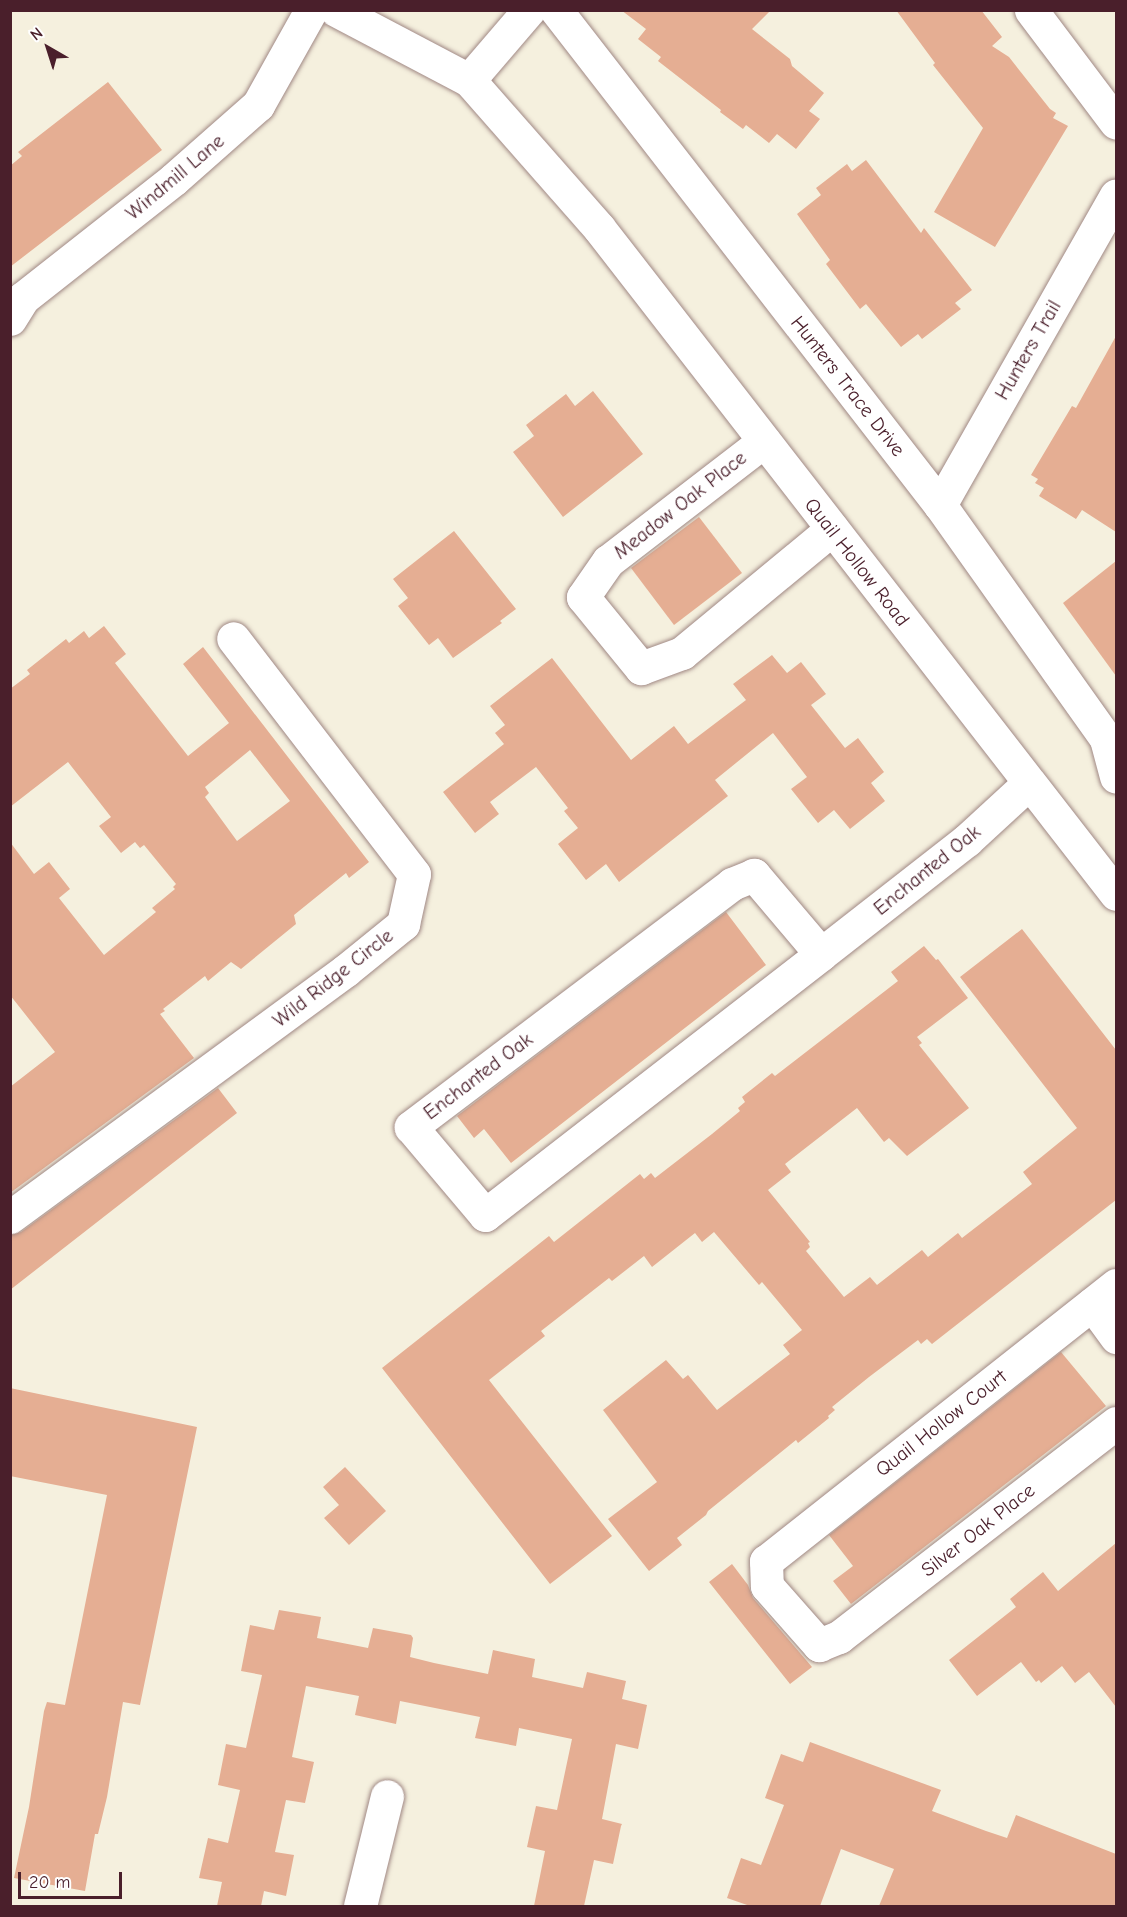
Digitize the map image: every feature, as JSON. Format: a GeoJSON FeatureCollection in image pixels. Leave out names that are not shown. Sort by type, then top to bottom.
{"type":"FeatureCollection","features":[{"type":"Feature","properties":{"kind":"street","name":"Windmill Lane"},"geometry":{"type":"LineString","coordinates":[[10,319],[23,298],[174,179],[258,105],[310,10]]}},
{"type":"Feature","properties":{"kind":"street"},"geometry":{"type":"LineString","coordinates":[[336,10],[469,80],[529,10]]}},
{"type":"Feature","properties":{"kind":"street","name":"Hunters Trace Drive"},"geometry":{"type":"LineString","coordinates":[[556,10],[940,505],[1106,739],[1116,777]]}},
{"type":"Feature","properties":{"kind":"street"},"geometry":{"type":"LineString","coordinates":[[1031,10],[1116,123]]}},
{"type":"Feature","properties":{"kind":"street","name":"Quail Hollow Road"},"geometry":{"type":"LineString","coordinates":[[469,80],[599,228],[1116,894]]}},
{"type":"Feature","properties":{"kind":"street","name":"Hunters Trail"},"geometry":{"type":"LineString","coordinates":[[940,505],[1116,195]]}},
{"type":"Feature","properties":{"kind":"street","name":"Meadow Oak Place"},"geometry":{"type":"LineString","coordinates":[[764,441],[608,561],[583,597],[641,668],[682,653],[832,529]]}},
{"type":"Feature","properties":{"kind":"street","name":"Wild Ridge Circle"},"geometry":{"type":"LineString","coordinates":[[10,1217],[345,971],[403,924],[414,874],[233,638]]}},
{"type":"Feature","properties":{"kind":"street","name":"Enchanted Oak"},"geometry":{"type":"LineString","coordinates":[[821,954],[754,875],[732,884],[411,1127],[485,1215],[821,954],[967,840],[1029,783]]}},
{"type":"Feature","properties":{"kind":"street"},"geometry":{"type":"LineString","coordinates":[[1104,1295],[1116,1337]]}},
{"type":"Feature","properties":{"kind":"street","name":"Quail Hollow Court"},"geometry":{"type":"LineString","coordinates":[[839,1637],[819,1646],[767,1586],[766,1561],[1104,1295]]}},
{"type":"Feature","properties":{"kind":"street","name":"Silver Oak Place"},"geometry":{"type":"LineString","coordinates":[[839,1637],[1116,1423]]}},
{"type":"Feature","properties":{"kind":"street"},"geometry":{"type":"LineString","coordinates":[[360,1906],[387,1796]]}},
{"type":"Feature","properties":{"kind":"building"},"geometry":{"type":"Polygon","coordinates":[[[621,10],[771,10],[752,29],[790,59],[792,66],[824,93],[809,111],[820,119],[796,149],[777,134],[769,143],[746,125],[743,129],[658,61],[661,57],[638,39],[646,29],[621,10]]]}},
{"type":"Feature","properties":{"kind":"building"},"geometry":{"type":"Polygon","coordinates":[[[896,10],[981,10],[1002,37],[992,46],[1009,57],[1050,109],[1056,113],[1053,118],[1068,126],[995,247],[934,212],[983,128],[933,65],[935,63],[896,10]]]}},
{"type":"Feature","properties":{"kind":"building"},"geometry":{"type":"Polygon","coordinates":[[[108,82],[162,150],[10,267],[10,166],[22,156],[18,152],[108,82]]]}},
{"type":"Feature","properties":{"kind":"building"},"geometry":{"type":"Polygon","coordinates":[[[866,160],[921,233],[924,228],[972,290],[955,303],[961,309],[922,339],[918,334],[901,347],[866,304],[860,309],[826,264],[830,260],[797,214],[821,195],[816,188],[847,164],[852,171],[866,160]]]}},
{"type":"Feature","properties":{"kind":"building"},"geometry":{"type":"Polygon","coordinates":[[[1116,336],[1116,532],[1082,510],[1076,519],[1039,496],[1044,488],[1035,483],[1038,479],[1031,475],[1072,406],[1076,408],[1116,336]]]}},
{"type":"Feature","properties":{"kind":"building"},"geometry":{"type":"Polygon","coordinates":[[[593,391],[643,454],[563,517],[513,452],[534,436],[526,425],[566,394],[575,406],[593,391]]]}},
{"type":"Feature","properties":{"kind":"building"},"geometry":{"type":"Polygon","coordinates":[[[699,517],[742,573],[674,625],[631,568],[699,517]]]}},
{"type":"Feature","properties":{"kind":"building"},"geometry":{"type":"Polygon","coordinates":[[[454,531],[516,609],[500,621],[502,623],[453,658],[438,638],[429,645],[398,606],[408,598],[393,579],[454,531]]]}},
{"type":"Feature","properties":{"kind":"building"},"geometry":{"type":"Polygon","coordinates":[[[1116,561],[1116,676],[1063,603],[1116,561]]]}},
{"type":"Feature","properties":{"kind":"building"},"geometry":{"type":"Polygon","coordinates":[[[104,626],[126,654],[115,663],[188,756],[229,723],[183,664],[203,647],[369,862],[349,878],[346,873],[294,915],[296,924],[241,969],[231,962],[208,981],[205,976],[163,1009],[165,1011],[160,1014],[194,1058],[10,1193],[10,1087],[55,1052],[10,995],[10,842],[34,874],[49,862],[70,889],[59,898],[104,955],[156,912],[152,908],[175,889],[173,887],[176,884],[144,845],[140,848],[135,842],[121,853],[99,826],[111,817],[68,762],[10,807],[10,689],[30,674],[27,670],[66,639],[69,643],[84,631],[89,638],[104,626]],[[250,750],[205,787],[209,793],[205,797],[237,841],[290,801],[250,750]]]}},
{"type":"Feature","properties":{"kind":"building"},"geometry":{"type":"Polygon","coordinates":[[[772,655],[787,673],[801,662],[826,694],[811,705],[845,748],[858,738],[884,772],[871,783],[885,801],[850,829],[834,810],[818,823],[791,789],[807,777],[773,733],[715,780],[728,796],[619,882],[606,864],[586,880],[558,844],[578,828],[564,811],[568,808],[536,767],[490,802],[499,814],[475,833],[443,792],[504,744],[495,733],[505,725],[490,706],[552,658],[631,760],[674,726],[688,744],[746,700],[733,684],[772,655]]]}},
{"type":"Feature","properties":{"kind":"building"},"geometry":{"type":"Polygon","coordinates":[[[726,912],[766,965],[511,1163],[484,1129],[474,1138],[457,1116],[726,912]]]}},
{"type":"Feature","properties":{"kind":"building"},"geometry":{"type":"Polygon","coordinates":[[[1022,929],[1116,1050],[1116,1200],[932,1344],[927,1339],[921,1344],[918,1340],[869,1377],[832,1407],[835,1410],[828,1416],[829,1418],[798,1443],[796,1440],[677,1538],[682,1545],[649,1571],[608,1519],[657,1482],[603,1410],[666,1360],[683,1379],[688,1375],[717,1410],[790,1354],[783,1345],[802,1330],[762,1282],[759,1285],[714,1232],[702,1242],[695,1233],[652,1267],[644,1256],[612,1281],[609,1278],[541,1331],[545,1336],[489,1380],[612,1536],[550,1584],[382,1368],[549,1236],[554,1242],[640,1174],[644,1179],[651,1173],[655,1178],[712,1134],[740,1111],[738,1108],[745,1102],[742,1097],[772,1073],[775,1076],[898,981],[891,972],[924,946],[936,960],[938,959],[968,998],[917,1037],[922,1043],[919,1045],[969,1108],[907,1156],[889,1138],[884,1142],[857,1108],[785,1164],[791,1172],[768,1190],[810,1242],[808,1243],[810,1247],[806,1251],[844,1297],[870,1277],[877,1285],[922,1250],[928,1257],[958,1233],[962,1238],[1032,1184],[1023,1172],[1077,1128],[960,977],[1022,929]]]}},
{"type":"Feature","properties":{"kind":"building"},"geometry":{"type":"Polygon","coordinates":[[[218,1088],[237,1113],[10,1290],[10,1235],[21,1232],[218,1088]]]}},
{"type":"Feature","properties":{"kind":"building"},"geometry":{"type":"Polygon","coordinates":[[[1061,1352],[1106,1406],[851,1604],[833,1581],[853,1566],[829,1535],[1061,1352]]]}},
{"type":"Feature","properties":{"kind":"building"},"geometry":{"type":"Polygon","coordinates":[[[10,1388],[197,1427],[140,1705],[123,1702],[107,1797],[98,1834],[95,1834],[85,1891],[14,1878],[29,1807],[44,1711],[47,1702],[65,1705],[107,1495],[10,1476],[10,1388]]]}},
{"type":"Feature","properties":{"kind":"building"},"geometry":{"type":"Polygon","coordinates":[[[345,1467],[386,1511],[349,1545],[324,1518],[339,1505],[323,1487],[345,1467]]]}},
{"type":"Feature","properties":{"kind":"building"},"geometry":{"type":"Polygon","coordinates":[[[1116,1543],[1116,1707],[1089,1672],[1075,1683],[1062,1666],[1041,1683],[1039,1680],[1036,1682],[1021,1662],[977,1696],[949,1660],[1016,1607],[1010,1599],[1043,1572],[1058,1591],[1116,1543]]]}},
{"type":"Feature","properties":{"kind":"building"},"geometry":{"type":"Polygon","coordinates":[[[732,1564],[748,1585],[753,1598],[812,1667],[790,1684],[709,1582],[732,1564]]]}},
{"type":"Feature","properties":{"kind":"building"},"geometry":{"type":"Polygon","coordinates":[[[279,1610],[321,1617],[317,1638],[368,1648],[373,1628],[411,1635],[413,1638],[410,1657],[434,1663],[488,1674],[493,1650],[535,1659],[532,1677],[583,1688],[587,1672],[626,1681],[622,1699],[647,1705],[638,1749],[616,1744],[602,1819],[622,1824],[613,1864],[594,1860],[584,1906],[534,1906],[545,1851],[527,1847],[536,1806],[557,1810],[572,1739],[519,1728],[516,1746],[475,1738],[480,1717],[400,1701],[396,1724],[355,1715],[359,1696],[306,1686],[292,1757],[314,1762],[305,1803],[286,1800],[275,1852],[294,1855],[286,1896],[264,1891],[261,1906],[217,1906],[222,1882],[199,1878],[208,1838],[228,1843],[240,1790],[218,1785],[226,1744],[246,1748],[262,1675],[241,1671],[250,1625],[274,1630],[279,1610]]]}},
{"type":"Feature","properties":{"kind":"building"},"geometry":{"type":"Polygon","coordinates":[[[810,1742],[941,1790],[932,1811],[986,1831],[1007,1838],[1016,1815],[1116,1854],[1116,1906],[879,1906],[894,1869],[841,1849],[820,1906],[750,1906],[727,1898],[741,1858],[761,1865],[784,1805],[765,1798],[781,1754],[803,1762],[810,1742]]]}}]}
